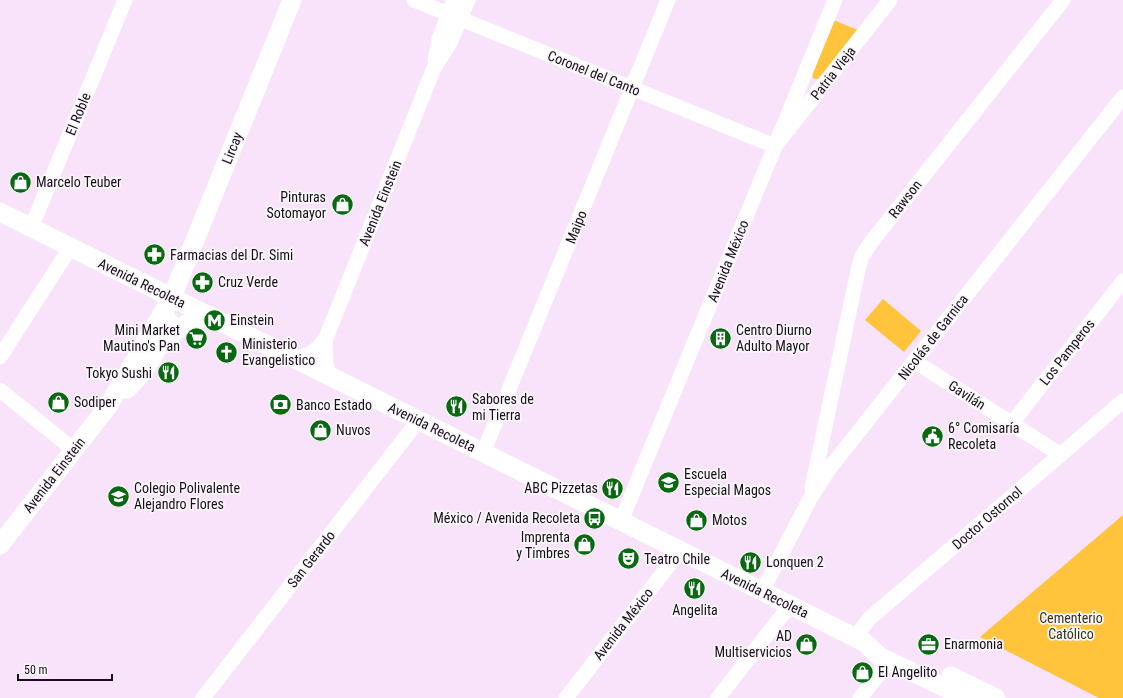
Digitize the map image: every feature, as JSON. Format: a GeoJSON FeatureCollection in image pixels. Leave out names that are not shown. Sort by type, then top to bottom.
{"type":"FeatureCollection","features":[{"type":"Feature","properties":{"kind":"main road","name":"Lircay"},"geometry":{"type":"LineString","coordinates":[[172,297],[292,0]]}},
{"type":"Feature","properties":{"kind":"main road","name":"Avenida Recoleta"},"geometry":{"type":"LineString","coordinates":[[0,212],[860,640],[879,656],[966,698]]}},
{"type":"Feature","properties":{"kind":"main road","name":"Avenida Einstein"},"geometry":{"type":"LineString","coordinates":[[108,406],[138,377],[154,355],[167,325],[172,297]]}},
{"type":"Feature","properties":{"kind":"main road","name":"Avenida Einstein"},"geometry":{"type":"LineString","coordinates":[[0,545],[108,406],[172,297]]}},
{"type":"Feature","properties":{"kind":"main road"},"geometry":{"type":"LineString","coordinates":[[154,355],[178,328],[190,321],[210,316]]}},
{"type":"Feature","properties":{"kind":"main road","name":"Avenida Recoleta"},"geometry":{"type":"LineString","coordinates":[[860,640],[885,644],[996,698]]}},
{"type":"Feature","properties":{"kind":"street","name":"El Roble"},"geometry":{"type":"LineString","coordinates":[[31,228],[125,0]]}},
{"type":"Feature","properties":{"kind":"street","name":"Coronel del Canto"},"geometry":{"type":"LineString","coordinates":[[414,0],[775,146]]}},
{"type":"Feature","properties":{"kind":"street","name":"Avenida Einstein"},"geometry":{"type":"LineString","coordinates":[[454,0],[454,17]]}},
{"type":"Feature","properties":{"kind":"street","name":"Avenida Einstein"},"geometry":{"type":"LineString","coordinates":[[330,377],[324,351],[326,338],[434,68],[439,39],[468,0]]}},
{"type":"Feature","properties":{"kind":"street","name":"Maipo"},"geometry":{"type":"LineString","coordinates":[[483,453],[668,0]]}},
{"type":"Feature","properties":{"kind":"street","name":"Avenida México"},"geometry":{"type":"LineString","coordinates":[[621,522],[835,0]]}},
{"type":"Feature","properties":{"kind":"street","name":"Patria Vieja"},"geometry":{"type":"LineString","coordinates":[[775,146],[890,0]]}},
{"type":"Feature","properties":{"kind":"street","name":"Rawson"},"geometry":{"type":"LineString","coordinates":[[810,497],[862,256],[872,241],[1063,0]]}},
{"type":"Feature","properties":{"kind":"street","name":"Nicolás de Garnica"},"geometry":{"type":"LineString","coordinates":[[762,591],[810,497],[826,474],[1123,97]]}},
{"type":"Feature","properties":{"kind":"street"},"geometry":{"type":"LineString","coordinates":[[0,357],[70,248]]}},
{"type":"Feature","properties":{"kind":"street","name":"Los Pamperos"},"geometry":{"type":"LineString","coordinates":[[1012,423],[1123,281]]}},
{"type":"Feature","properties":{"kind":"street","name":"Avenida Einstein"},"geometry":{"type":"LineString","coordinates":[[295,359],[307,356],[318,348],[326,338]]}},
{"type":"Feature","properties":{"kind":"street","name":"Gavilán"},"geometry":{"type":"LineString","coordinates":[[914,361],[1061,455]]}},
{"type":"Feature","properties":{"kind":"street"},"geometry":{"type":"LineString","coordinates":[[0,390],[74,450]]}},
{"type":"Feature","properties":{"kind":"street","name":"Doctor Ostornol"},"geometry":{"type":"LineString","coordinates":[[860,640],[868,619],[1123,401]]}},
{"type":"Feature","properties":{"kind":"street","name":"San Gerardo"},"geometry":{"type":"LineString","coordinates":[[203,698],[418,420]]}},
{"type":"Feature","properties":{"kind":"street"},"geometry":{"type":"LineString","coordinates":[[824,436],[832,443],[846,447]]}},
{"type":"Feature","properties":{"kind":"street","name":"Avenida México"},"geometry":{"type":"LineString","coordinates":[[566,698],[680,551]]}},
{"type":"Feature","properties":{"kind":"street"},"geometry":{"type":"LineString","coordinates":[[718,698],[790,606]]}},
{"type":"Feature","properties":{"kind":"street"},"geometry":{"type":"LineString","coordinates":[[860,698],[889,661]]}},
{"type":"Feature","properties":{"kind":"green space"},"geometry":{"type":"Polygon","coordinates":[[[833,20],[858,30],[820,78],[813,78],[812,73],[833,20]]]}},
{"type":"Feature","properties":{"kind":"green space"},"geometry":{"type":"Polygon","coordinates":[[[883,299],[921,331],[904,352],[865,320],[883,299]]]}},
{"type":"Feature","properties":{"kind":"green space","name":"Cementerio Católico"},"geometry":{"type":"Polygon","coordinates":[[[1123,515],[1123,698],[1099,698],[980,637],[1123,515]]]}},
{"type":"Feature","properties":{"kind":"place","name":"Marcelo Teuber"},"geometry":{"type":"Point","coordinates":[20,182]}},
{"type":"Feature","properties":{"kind":"place","name":"Pinturas Sotomayor"},"geometry":{"type":"Point","coordinates":[342,205]}},
{"type":"Feature","properties":{"kind":"place","name":"Farmacias del Dr. Simi"},"geometry":{"type":"Point","coordinates":[154,255]}},
{"type":"Feature","properties":{"kind":"place","name":"Cruz Verde"},"geometry":{"type":"Point","coordinates":[202,282]}},
{"type":"Feature","properties":{"kind":"place","name":"Einstein"},"geometry":{"type":"Point","coordinates":[215,320]}},
{"type":"Feature","properties":{"kind":"place","name":"Mini Market Mautino's Pan"},"geometry":{"type":"Point","coordinates":[196,338]}},
{"type":"Feature","properties":{"kind":"place","name":"Centro Diurno Adulto Mayor"},"geometry":{"type":"Point","coordinates":[721,338]}},
{"type":"Feature","properties":{"kind":"place","name":"Ministerio Evangelistico"},"geometry":{"type":"Point","coordinates":[226,352]}},
{"type":"Feature","properties":{"kind":"place","name":"Tokyo Sushi"},"geometry":{"type":"Point","coordinates":[168,373]}},
{"type":"Feature","properties":{"kind":"place","name":"Sodiper"},"geometry":{"type":"Point","coordinates":[59,402]}},
{"type":"Feature","properties":{"kind":"place","name":"Banco Estado"},"geometry":{"type":"Point","coordinates":[280,405]}},
{"type":"Feature","properties":{"kind":"place","name":"Sabores de mi Tierra"},"geometry":{"type":"Point","coordinates":[456,407]}},
{"type":"Feature","properties":{"kind":"place","name":"Nuvos"},"geometry":{"type":"Point","coordinates":[320,430]}},
{"type":"Feature","properties":{"kind":"place","name":"6° Comisaría Recoleta"},"geometry":{"type":"Point","coordinates":[932,436]}},
{"type":"Feature","properties":{"kind":"place","name":"Escuela Especial Magos"},"geometry":{"type":"Point","coordinates":[668,482]}},
{"type":"Feature","properties":{"kind":"place","name":"ABC Pizzetas"},"geometry":{"type":"Point","coordinates":[613,488]}},
{"type":"Feature","properties":{"kind":"place","name":"Colegio Polivalente Alejandro Flores"},"geometry":{"type":"Point","coordinates":[119,496]}},
{"type":"Feature","properties":{"kind":"place","name":"México / Avenida Recoleta"},"geometry":{"type":"Point","coordinates":[595,518]}},
{"type":"Feature","properties":{"kind":"place","name":"Motos"},"geometry":{"type":"Point","coordinates":[696,520]}},
{"type":"Feature","properties":{"kind":"place","name":"Imprenta y Timbres"},"geometry":{"type":"Point","coordinates":[585,545]}},
{"type":"Feature","properties":{"kind":"place","name":"Teatro Chile"},"geometry":{"type":"Point","coordinates":[628,559]}},
{"type":"Feature","properties":{"kind":"place","name":"Lonquen 2"},"geometry":{"type":"Point","coordinates":[750,562]}},
{"type":"Feature","properties":{"kind":"place","name":"Angelita"},"geometry":{"type":"Point","coordinates":[695,588]}},
{"type":"Feature","properties":{"kind":"place","name":"AD Multiservicios"},"geometry":{"type":"Point","coordinates":[807,644]}},
{"type":"Feature","properties":{"kind":"place","name":"Enarmonia"},"geometry":{"type":"Point","coordinates":[928,644]}},
{"type":"Feature","properties":{"kind":"place","name":"El Angelito"},"geometry":{"type":"Point","coordinates":[863,672]}}]}
